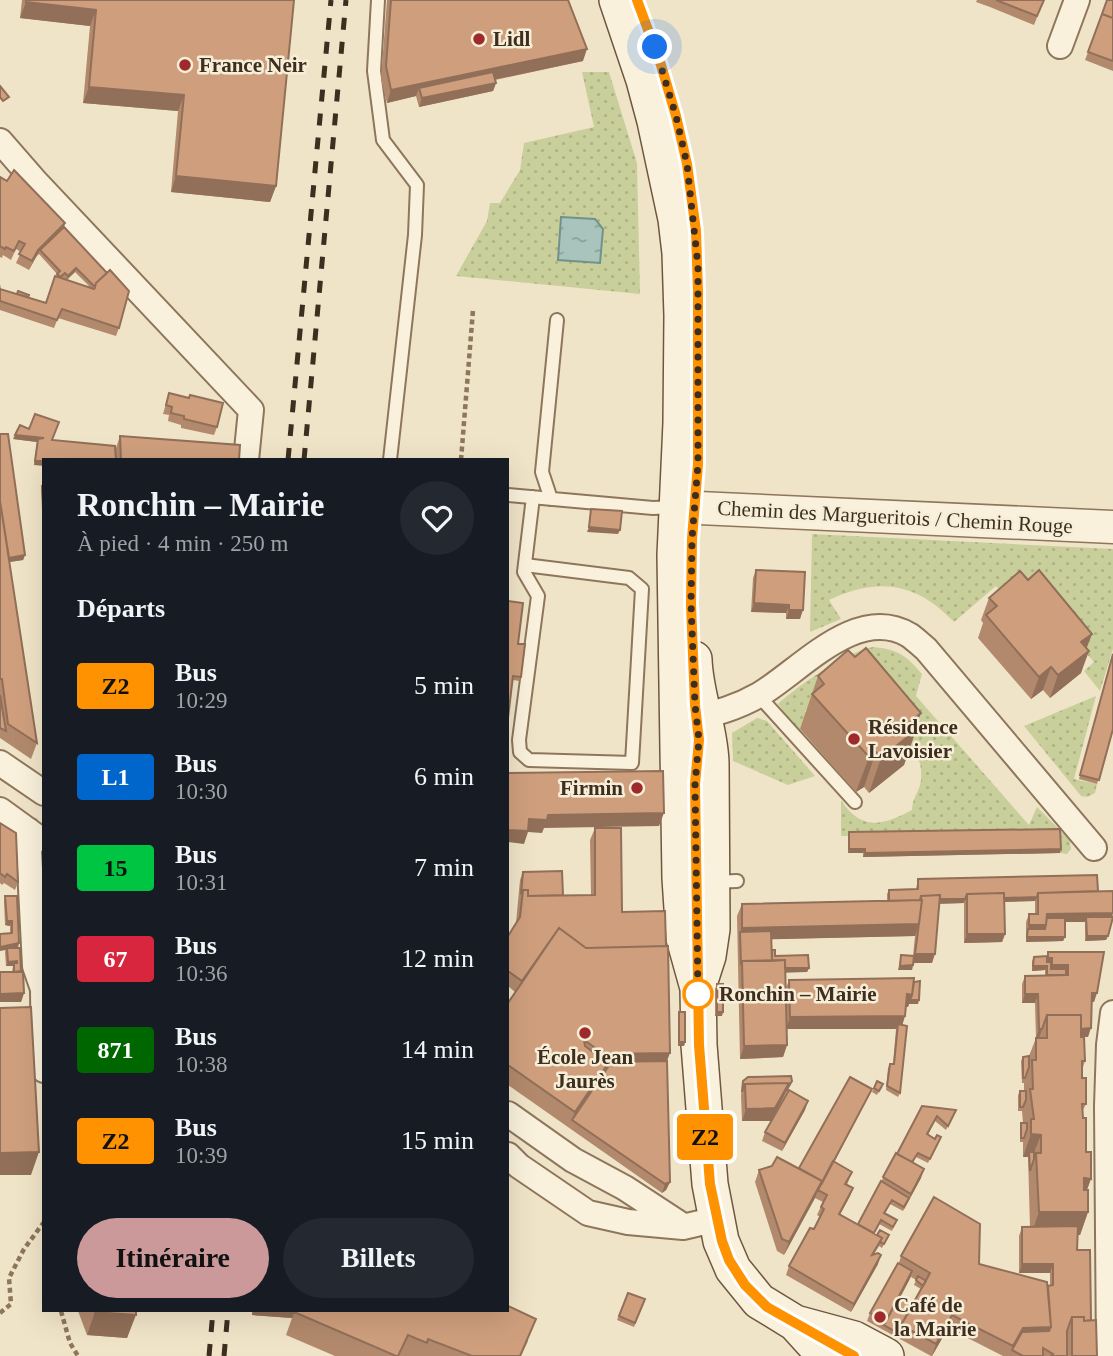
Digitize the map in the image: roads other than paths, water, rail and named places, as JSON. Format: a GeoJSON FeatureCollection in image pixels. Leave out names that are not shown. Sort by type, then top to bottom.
{"type":"FeatureCollection","features":[{"type":"Feature","properties":{"kind":"main road"},"geometry":{"type":"LineString","coordinates":[[617,0],[655,121],[676,219],[682,316],[681,423],[691,604],[685,676],[690,718],[682,918],[684,938],[698,988],[704,1131],[717,1219],[729,1260],[745,1285],[767,1307],[795,1323],[835,1353]]}},
{"type":"Feature","properties":{"kind":"main road"},"geometry":{"type":"LineString","coordinates":[[637,0],[676,116],[694,211],[698,291],[698,464],[686,507]]}},
{"type":"Feature","properties":{"kind":"main road"},"geometry":{"type":"LineString","coordinates":[[690,718],[710,740],[725,881],[698,988]]}},
{"type":"Feature","properties":{"kind":"main road"},"geometry":{"type":"LineString","coordinates":[[795,1323],[854,1339],[887,1356]]}},
{"type":"Feature","properties":{"kind":"street"},"geometry":{"type":"LineString","coordinates":[[1060,47],[1077,0]]}},
{"type":"Feature","properties":{"kind":"street"},"geometry":{"type":"LineString","coordinates":[[0,141],[251,410],[246,458]]}},
{"type":"Feature","properties":{"kind":"street","name":"Chemin des Margueritois / Chemin Rouge"},"geometry":{"type":"LineString","coordinates":[[686,507],[1113,527]]}},
{"type":"Feature","properties":{"kind":"street"},"geometry":{"type":"LineString","coordinates":[[690,718],[758,695],[848,633],[870,627],[887,627],[909,635],[926,649],[1094,848]]}},
{"type":"Feature","properties":{"kind":"street"},"geometry":{"type":"LineString","coordinates":[[0,763],[42,792]]}},
{"type":"Feature","properties":{"kind":"street"},"geometry":{"type":"LineString","coordinates":[[0,810],[36,836],[35,966],[42,986]]}},
{"type":"Feature","properties":{"kind":"street"},"geometry":{"type":"LineString","coordinates":[[1109,1356],[1107,1087],[1113,1013]]}},
{"type":"Feature","properties":{"kind":"street"},"geometry":{"type":"LineString","coordinates":[[509,1115],[573,1160],[625,1188],[683,1227]]}},
{"type":"Feature","properties":{"kind":"street"},"geometry":{"type":"LineString","coordinates":[[509,1155],[519,1166],[588,1213],[628,1222],[683,1227],[717,1219]]}},
{"type":"Feature","properties":{"kind":"lane"},"geometry":{"type":"LineString","coordinates":[[379,0],[374,71],[383,140],[417,185],[415,235],[390,458]]}},
{"type":"Feature","properties":{"kind":"lane"},"geometry":{"type":"LineString","coordinates":[[551,499],[542,472],[556,320]]}},
{"type":"Feature","properties":{"kind":"lane"},"geometry":{"type":"LineString","coordinates":[[509,495],[653,508],[686,507]]}},
{"type":"Feature","properties":{"kind":"lane"},"geometry":{"type":"LineString","coordinates":[[525,565],[629,578],[642,589],[632,763],[529,760],[520,752],[519,740],[538,596],[524,572],[533,497]]}},
{"type":"Feature","properties":{"kind":"lane"},"geometry":{"type":"LineString","coordinates":[[758,695],[855,802]]}},
{"type":"Feature","properties":{"kind":"lane"},"geometry":{"type":"LineString","coordinates":[[690,718],[694,767]]}},
{"type":"Feature","properties":{"kind":"lane"},"geometry":{"type":"LineString","coordinates":[[698,936],[698,988]]}},
{"type":"Feature","properties":{"kind":"water"},"geometry":{"type":"Polygon","coordinates":[[[561,217],[595,219],[603,229],[600,263],[558,260],[561,217]]]}},
{"type":"Feature","properties":{"kind":"railway"},"geometry":{"type":"LineString","coordinates":[[288,458],[331,0]]}},
{"type":"Feature","properties":{"kind":"railway"},"geometry":{"type":"LineString","coordinates":[[304,458],[346,0]]}},
{"type":"Feature","properties":{"kind":"railway"},"geometry":{"type":"LineString","coordinates":[[209,1356],[213,1312]]}},
{"type":"Feature","properties":{"kind":"railway"},"geometry":{"type":"LineString","coordinates":[[224,1356],[228,1312]]}},
{"type":"Feature","properties":{"kind":"place","name":"Lidl"},"geometry":{"type":"Point","coordinates":[479,39]}},
{"type":"Feature","properties":{"kind":"place","name":"France Neir"},"geometry":{"type":"Point","coordinates":[185,65]}},
{"type":"Feature","properties":{"kind":"place","name":"Résidence Lavoisier"},"geometry":{"type":"Point","coordinates":[854,739]}},
{"type":"Feature","properties":{"kind":"place","name":"Firmin"},"geometry":{"type":"Point","coordinates":[637,788]}},
{"type":"Feature","properties":{"kind":"place","name":"Ronchin – Mairie"},"geometry":{"type":"Point","coordinates":[698,994]}},
{"type":"Feature","properties":{"kind":"place","name":"École Jean Jaurès"},"geometry":{"type":"Point","coordinates":[585,1033]}},
{"type":"Feature","properties":{"kind":"place","name":"Café de la Mairie"},"geometry":{"type":"Point","coordinates":[880,1317]}}]}
